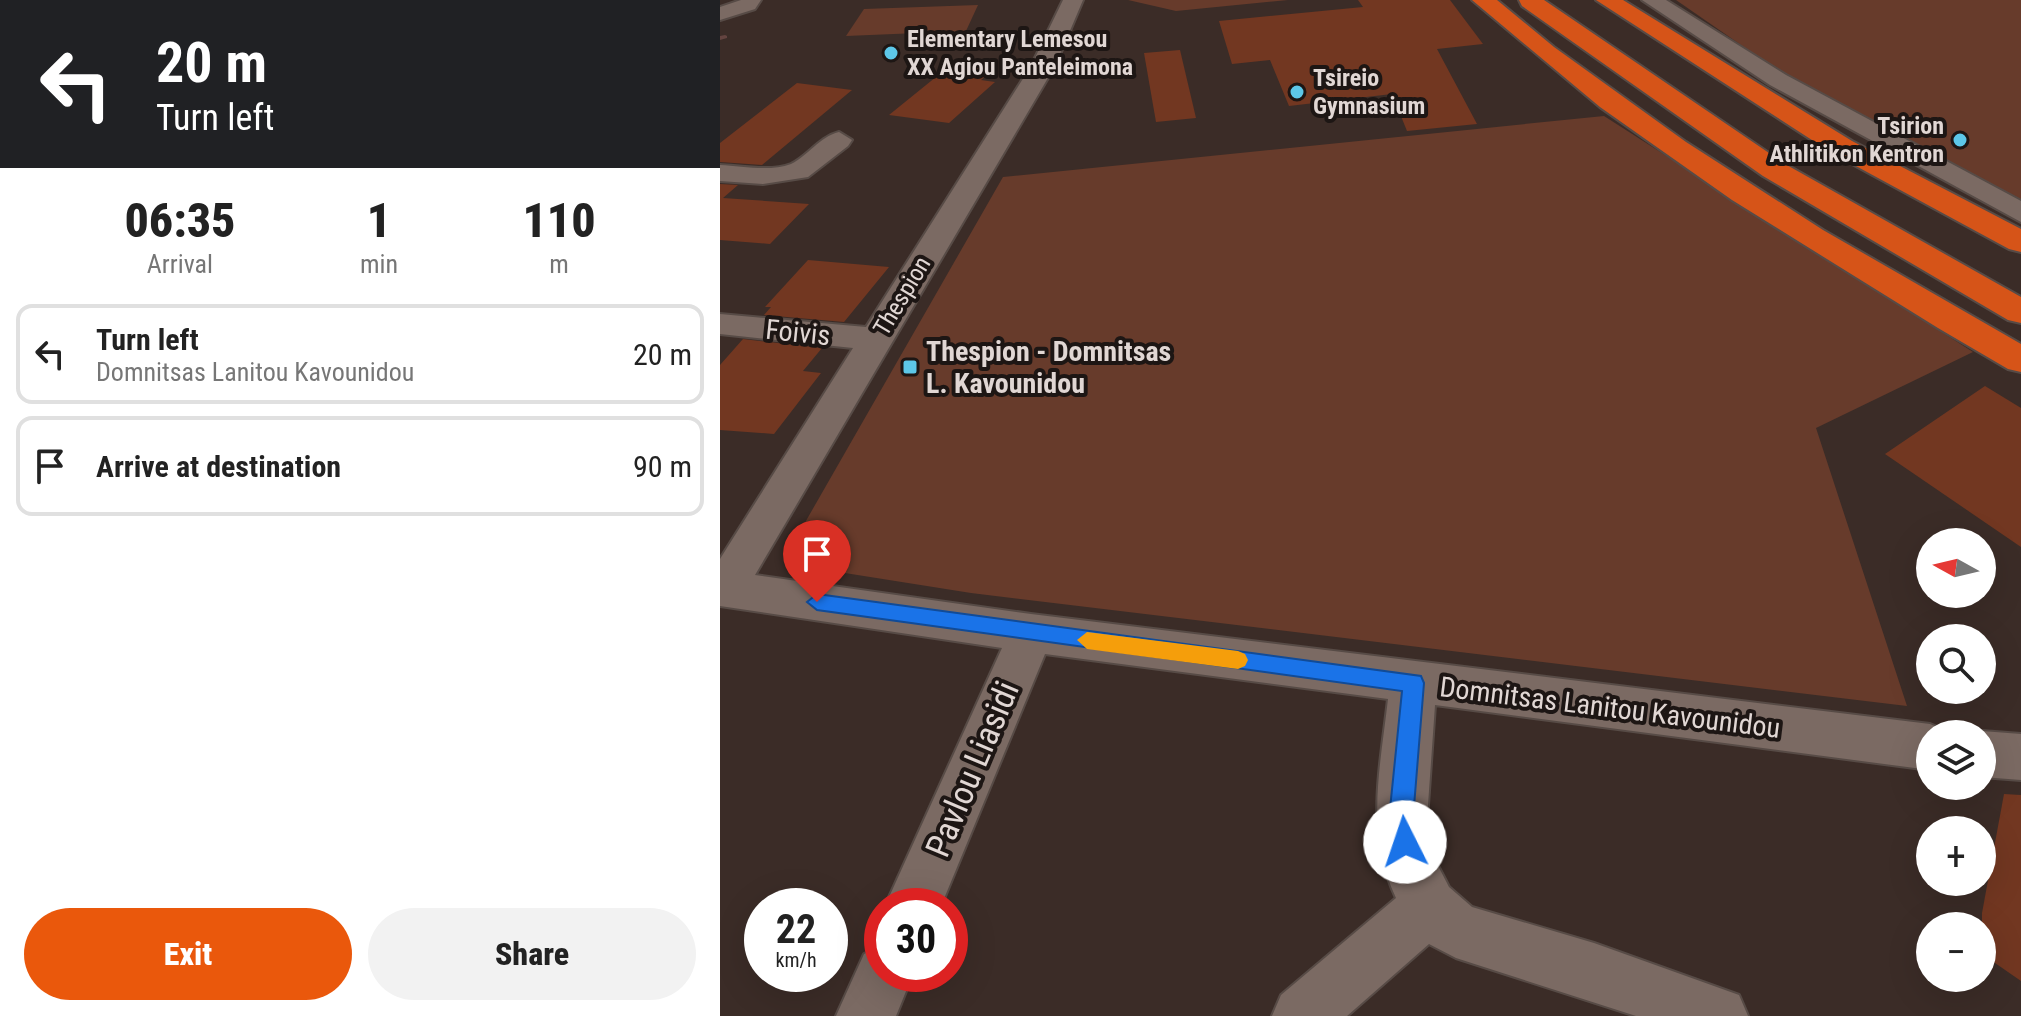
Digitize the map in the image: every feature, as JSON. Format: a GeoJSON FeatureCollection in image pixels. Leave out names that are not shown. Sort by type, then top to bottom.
{"type":"FeatureCollection","features":[{"type":"Feature","properties":{"kind":"highway"},"geometry":{"type":"LineString","coordinates":[[1483,0],[1597,91],[1726,185],[1898,290],[2021,360]]}},
{"type":"Feature","properties":{"kind":"highway"},"geometry":{"type":"LineString","coordinates":[[1529,0],[1774,170],[2021,312]]}},
{"type":"Feature","properties":{"kind":"highway"},"geometry":{"type":"LineString","coordinates":[[1562,0],[1808,160],[1954,242]]}},
{"type":"Feature","properties":{"kind":"highway"},"geometry":{"type":"LineString","coordinates":[[1607,0],[1842,147],[2021,242]]}},
{"type":"Feature","properties":{"kind":"highway"},"geometry":{"type":"LineString","coordinates":[[1898,290],[2021,353]]}},
{"type":"Feature","properties":{"kind":"street"},"geometry":{"type":"LineString","coordinates":[[720,14],[748,5],[751,0]]}},
{"type":"Feature","properties":{"kind":"street","name":"Thespion"},"geometry":{"type":"LineString","coordinates":[[722,588],[1043,66],[1073,0]]}},
{"type":"Feature","properties":{"kind":"street"},"geometry":{"type":"LineString","coordinates":[[1652,0],[1778,80],[2021,213]]}},
{"type":"Feature","properties":{"kind":"street"},"geometry":{"type":"LineString","coordinates":[[720,173],[763,176],[798,171],[839,140]]}},
{"type":"Feature","properties":{"kind":"street","name":"Foivis"},"geometry":{"type":"LineString","coordinates":[[720,324],[876,339]]}},
{"type":"Feature","properties":{"kind":"street","name":"Domnitsas Lanitou Kavounidou"},"geometry":{"type":"LineString","coordinates":[[722,588],[1031,633],[1916,745]]}},
{"type":"Feature","properties":{"kind":"street","name":"Pavlou Liasidi"},"geometry":{"type":"LineString","coordinates":[[921,888],[1031,633]]}},
{"type":"Feature","properties":{"kind":"street"},"geometry":{"type":"LineString","coordinates":[[1413,683],[1401,819],[1409,866],[1429,907],[1456,930],[1594,972],[1718,1016]]}},
{"type":"Feature","properties":{"kind":"street"},"geometry":{"type":"LineString","coordinates":[[1996,755],[2021,757]]}},
{"type":"Feature","properties":{"kind":"street"},"geometry":{"type":"LineString","coordinates":[[1302,1016],[1429,907]]}},
{"type":"Feature","properties":{"kind":"street"},"geometry":{"type":"LineString","coordinates":[[866,1016],[876,992]]}},
{"type":"Feature","properties":{"kind":"shaded area"},"geometry":{"type":"Polygon","coordinates":[[[1128,0],[1288,0],[1176,11],[1128,0]]]}},
{"type":"Feature","properties":{"kind":"shaded area","name":"Tsirion Athlitikon Kentron"},"geometry":{"type":"Polygon","coordinates":[[[1676,0],[2021,0],[2021,201],[1813,95],[1676,0]]]}},
{"type":"Feature","properties":{"kind":"shaded area"},"geometry":{"type":"Polygon","coordinates":[[[978,5],[966,31],[846,36],[864,9],[978,5]]]}},
{"type":"Feature","properties":{"kind":"shaded area"},"geometry":{"type":"Polygon","coordinates":[[[1604,116],[1973,352],[1816,428],[1907,706],[971,593],[826,570],[801,556],[799,533],[1003,177],[1604,116]]]}},
{"type":"Feature","properties":{"kind":"building"},"geometry":{"type":"Polygon","coordinates":[[[1358,0],[1450,0],[1483,44],[1437,49],[1477,124],[1407,131],[1392,94],[1289,106],[1270,60],[1232,64],[1219,21],[1363,7],[1358,0]]]}},
{"type":"Feature","properties":{"kind":"building"},"geometry":{"type":"Polygon","coordinates":[[[1180,50],[1196,118],[1156,122],[1144,53],[1180,50]]]}},
{"type":"Feature","properties":{"kind":"building"},"geometry":{"type":"Polygon","coordinates":[[[952,64],[994,69],[981,80],[995,82],[949,123],[889,115],[952,64]]]}},
{"type":"Feature","properties":{"kind":"building"},"geometry":{"type":"Polygon","coordinates":[[[797,83],[852,90],[762,165],[720,162],[720,143],[797,83]]]}},
{"type":"Feature","properties":{"kind":"building"},"geometry":{"type":"Polygon","coordinates":[[[720,184],[738,185],[723,198],[809,204],[770,244],[720,240],[720,184]]]}},
{"type":"Feature","properties":{"kind":"building"},"geometry":{"type":"Polygon","coordinates":[[[808,260],[889,267],[844,322],[764,315],[771,307],[765,307],[808,260]]]}},
{"type":"Feature","properties":{"kind":"building"},"geometry":{"type":"Polygon","coordinates":[[[743,339],[822,348],[803,371],[821,373],[774,434],[720,430],[720,365],[743,339]]]}},
{"type":"Feature","properties":{"kind":"building"},"geometry":{"type":"Polygon","coordinates":[[[1985,386],[2021,408],[2021,547],[1996,528],[1885,454],[1985,386]]]}},
{"type":"Feature","properties":{"kind":"building"},"geometry":{"type":"Polygon","coordinates":[[[2004,794],[2021,795],[2021,981],[1996,964],[1996,912],[1982,912],[1985,896],[1996,896],[1996,837],[2004,794]]]}},
{"type":"Feature","properties":{"kind":"waterway"},"geometry":{"type":"LineString","coordinates":[[720,38],[725,37]]}},
{"type":"Feature","properties":{"kind":"slow traffic"},"geometry":{"type":"LineString","coordinates":[[1087,640],[1238,660]]}},
{"type":"Feature","properties":{"kind":"place","name":"Elementary Lemesou XX Agiou Panteleimona"},"geometry":{"type":"Point","coordinates":[891,53]}},
{"type":"Feature","properties":{"kind":"place","name":"Tsireio Gymnasium"},"geometry":{"type":"Point","coordinates":[1297,92]}},
{"type":"Feature","properties":{"kind":"place","name":"Tsirion Athlitikon Kentron"},"geometry":{"type":"Point","coordinates":[1960,140]}},
{"type":"Feature","properties":{"kind":"place","name":"Thespion - Domnitsas L. Kavounidou"},"geometry":{"type":"Point","coordinates":[910,367]}},
{"type":"Feature","properties":{"kind":"route"},"geometry":{"type":"LineString","coordinates":[[817,602],[1413,683],[1401,819],[1405,842]]}}]}
